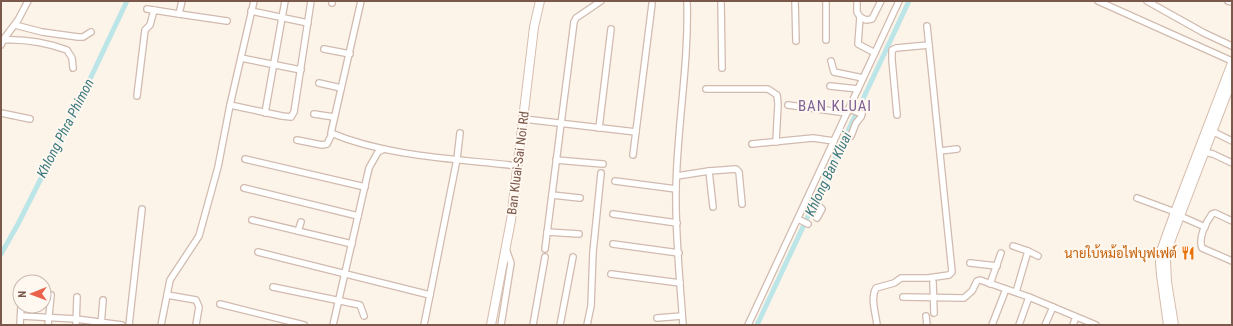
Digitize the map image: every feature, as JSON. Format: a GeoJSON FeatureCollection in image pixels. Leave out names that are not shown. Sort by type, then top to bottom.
{"type":"FeatureCollection","features":[{"type":"Feature","properties":{"kind":"street"},"geometry":{"type":"LineString","coordinates":[[2,42],[15,25],[28,1]]}},
{"type":"Feature","properties":{"kind":"street"},"geometry":{"type":"LineString","coordinates":[[179,14],[182,1]]}},
{"type":"Feature","properties":{"kind":"street"},"geometry":{"type":"LineString","coordinates":[[161,325],[172,276],[199,236],[218,166],[230,105],[254,1]]}},
{"type":"Feature","properties":{"kind":"street"},"geometry":{"type":"LineString","coordinates":[[265,112],[285,1]]}},
{"type":"Feature","properties":{"kind":"street"},"geometry":{"type":"LineString","coordinates":[[230,105],[291,117],[294,112],[311,1]]}},
{"type":"Feature","properties":{"kind":"street"},"geometry":{"type":"LineString","coordinates":[[297,140],[322,145],[327,144],[332,134],[331,128],[362,1]]}},
{"type":"Feature","properties":{"kind":"street","name":"Ban Kluai-Sai Noi Rd"},"geometry":{"type":"LineString","coordinates":[[491,325],[506,249],[524,119],[534,27],[540,1]]}},
{"type":"Feature","properties":{"kind":"street"},"geometry":{"type":"LineString","coordinates":[[545,249],[574,22],[576,18],[601,1]]}},
{"type":"Feature","properties":{"kind":"street"},"geometry":{"type":"LineString","coordinates":[[683,325],[676,189],[688,30],[687,1]]}},
{"type":"Feature","properties":{"kind":"street"},"geometry":{"type":"LineString","coordinates":[[721,1],[722,68]]}},
{"type":"Feature","properties":{"kind":"street"},"geometry":{"type":"LineString","coordinates":[[796,1],[796,41]]}},
{"type":"Feature","properties":{"kind":"street"},"geometry":{"type":"LineString","coordinates":[[826,1],[826,40]]}},
{"type":"Feature","properties":{"kind":"street"},"geometry":{"type":"LineString","coordinates":[[857,1],[857,12],[860,17],[866,20],[872,19],[881,1]]}},
{"type":"Feature","properties":{"kind":"street"},"geometry":{"type":"LineString","coordinates":[[748,325],[807,202],[834,141],[850,111],[858,89],[899,1]]}},
{"type":"Feature","properties":{"kind":"street"},"geometry":{"type":"LineString","coordinates":[[1098,1],[1232,62],[1177,214],[1166,260],[1167,282],[1174,325]]}},
{"type":"Feature","properties":{"kind":"street"},"geometry":{"type":"LineString","coordinates":[[1146,1],[1204,33],[1232,46]]}},
{"type":"Feature","properties":{"kind":"street"},"geometry":{"type":"LineString","coordinates":[[1228,1],[1232,2]]}},
{"type":"Feature","properties":{"kind":"street"},"geometry":{"type":"LineString","coordinates":[[633,155],[652,4]]}},
{"type":"Feature","properties":{"kind":"street"},"geometry":{"type":"LineString","coordinates":[[137,96],[145,30],[150,25],[150,9],[227,21]]}},
{"type":"Feature","properties":{"kind":"street"},"geometry":{"type":"LineString","coordinates":[[251,11],[308,22]]}},
{"type":"Feature","properties":{"kind":"street"},"geometry":{"type":"LineString","coordinates":[[860,17],[858,44],[875,53]]}},
{"type":"Feature","properties":{"kind":"street"},"geometry":{"type":"LineString","coordinates":[[15,25],[42,32],[78,37],[83,37],[91,32]]}},
{"type":"Feature","properties":{"kind":"street"},"geometry":{"type":"LineString","coordinates":[[877,325],[873,300],[876,288],[888,286],[900,278],[928,278],[949,275],[952,272],[927,26]]}},
{"type":"Feature","properties":{"kind":"street"},"geometry":{"type":"LineString","coordinates":[[599,128],[611,29]]}},
{"type":"Feature","properties":{"kind":"street"},"geometry":{"type":"LineString","coordinates":[[2,42],[15,40],[55,46],[68,50],[72,58],[73,68]]}},
{"type":"Feature","properties":{"kind":"street"},"geometry":{"type":"LineString","coordinates":[[897,115],[892,50],[896,48],[929,45]]}},
{"type":"Feature","properties":{"kind":"street"},"geometry":{"type":"LineString","coordinates":[[324,49],[350,54]]}},
{"type":"Feature","properties":{"kind":"street"},"geometry":{"type":"LineString","coordinates":[[241,58],[301,70]]}},
{"type":"Feature","properties":{"kind":"street"},"geometry":{"type":"LineString","coordinates":[[831,61],[834,72],[863,78]]}},
{"type":"Feature","properties":{"kind":"street"},"geometry":{"type":"LineString","coordinates":[[1168,325],[1160,262],[1161,251],[1230,90],[1232,80]]}},
{"type":"Feature","properties":{"kind":"street"},"geometry":{"type":"LineString","coordinates":[[319,83],[341,88]]}},
{"type":"Feature","properties":{"kind":"street"},"geometry":{"type":"LineString","coordinates":[[830,86],[858,89]]}},
{"type":"Feature","properties":{"kind":"street"},"geometry":{"type":"LineString","coordinates":[[706,89],[768,89],[773,92],[776,95],[778,104],[776,142]]}},
{"type":"Feature","properties":{"kind":"street"},"geometry":{"type":"LineString","coordinates":[[788,105],[860,112],[862,114],[861,117],[856,122],[851,136]]}},
{"type":"Feature","properties":{"kind":"street"},"geometry":{"type":"LineString","coordinates":[[1,113],[30,119]]}},
{"type":"Feature","properties":{"kind":"street"},"geometry":{"type":"LineString","coordinates":[[314,114],[334,117]]}},
{"type":"Feature","properties":{"kind":"street"},"geometry":{"type":"LineString","coordinates":[[524,119],[636,132]]}},
{"type":"Feature","properties":{"kind":"street"},"geometry":{"type":"LineString","coordinates":[[1212,131],[1232,141]]}},
{"type":"Feature","properties":{"kind":"street"},"geometry":{"type":"LineString","coordinates":[[332,134],[348,141],[384,149],[518,166]]}},
{"type":"Feature","properties":{"kind":"street"},"geometry":{"type":"LineString","coordinates":[[424,325],[457,159],[460,134]]}},
{"type":"Feature","properties":{"kind":"street"},"geometry":{"type":"LineString","coordinates":[[752,144],[814,138],[834,141]]}},
{"type":"Feature","properties":{"kind":"street"},"geometry":{"type":"LineString","coordinates":[[333,325],[369,168],[378,152],[384,149]]}},
{"type":"Feature","properties":{"kind":"street"},"geometry":{"type":"LineString","coordinates":[[940,151],[958,150]]}},
{"type":"Feature","properties":{"kind":"street"},"geometry":{"type":"LineString","coordinates":[[1204,152],[1213,154],[1232,164]]}},
{"type":"Feature","properties":{"kind":"street"},"geometry":{"type":"LineString","coordinates":[[245,159],[365,187]]}},
{"type":"Feature","properties":{"kind":"street"},"geometry":{"type":"LineString","coordinates":[[556,160],[603,164]]}},
{"type":"Feature","properties":{"kind":"street"},"geometry":{"type":"LineString","coordinates":[[677,176],[736,169],[738,170],[742,204]]}},
{"type":"Feature","properties":{"kind":"street"},"geometry":{"type":"LineString","coordinates":[[709,171],[713,207]]}},
{"type":"Feature","properties":{"kind":"street"},"geometry":{"type":"LineString","coordinates":[[587,325],[591,306],[593,252],[601,173]]}},
{"type":"Feature","properties":{"kind":"street"},"geometry":{"type":"LineString","coordinates":[[616,181],[676,189]]}},
{"type":"Feature","properties":{"kind":"street"},"geometry":{"type":"LineString","coordinates":[[244,188],[358,216]]}},
{"type":"Feature","properties":{"kind":"street"},"geometry":{"type":"LineString","coordinates":[[552,196],[580,198]]}},
{"type":"Feature","properties":{"kind":"street"},"geometry":{"type":"LineString","coordinates":[[1137,198],[1205,227]]}},
{"type":"Feature","properties":{"kind":"street"},"geometry":{"type":"LineString","coordinates":[[807,202],[820,207],[822,210],[817,218]]}},
{"type":"Feature","properties":{"kind":"street"},"geometry":{"type":"LineString","coordinates":[[129,325],[142,209]]}},
{"type":"Feature","properties":{"kind":"street"},"geometry":{"type":"LineString","coordinates":[[1232,221],[1215,213],[1212,214],[1200,240],[1202,248],[1232,260]]}},
{"type":"Feature","properties":{"kind":"street"},"geometry":{"type":"LineString","coordinates":[[613,214],[677,222]]}},
{"type":"Feature","properties":{"kind":"street"},"geometry":{"type":"LineString","coordinates":[[798,219],[807,224]]}},
{"type":"Feature","properties":{"kind":"street"},"geometry":{"type":"LineString","coordinates":[[252,220],[352,244]]}},
{"type":"Feature","properties":{"kind":"street"},"geometry":{"type":"LineString","coordinates":[[298,231],[301,222]]}},
{"type":"Feature","properties":{"kind":"street"},"geometry":{"type":"LineString","coordinates":[[547,232],[579,234]]}},
{"type":"Feature","properties":{"kind":"street"},"geometry":{"type":"LineString","coordinates":[[613,244],[679,253]]}},
{"type":"Feature","properties":{"kind":"street"},"geometry":{"type":"LineString","coordinates":[[1013,246],[1038,256]]}},
{"type":"Feature","properties":{"kind":"street"},"geometry":{"type":"LineString","coordinates":[[501,325],[511,263],[506,249]]}},
{"type":"Feature","properties":{"kind":"street"},"geometry":{"type":"LineString","coordinates":[[1016,292],[1028,251]]}},
{"type":"Feature","properties":{"kind":"street"},"geometry":{"type":"LineString","coordinates":[[258,252],[430,295]]}},
{"type":"Feature","properties":{"kind":"street"},"geometry":{"type":"LineString","coordinates":[[990,284],[1001,253]]}},
{"type":"Feature","properties":{"kind":"street"},"geometry":{"type":"LineString","coordinates":[[533,325],[545,257]]}},
{"type":"Feature","properties":{"kind":"street"},"geometry":{"type":"LineString","coordinates":[[560,325],[573,257]]}},
{"type":"Feature","properties":{"kind":"street"},"geometry":{"type":"LineString","coordinates":[[970,263],[996,266]]}},
{"type":"Feature","properties":{"kind":"street"},"geometry":{"type":"LineString","coordinates":[[611,274],[680,283]]}},
{"type":"Feature","properties":{"kind":"street"},"geometry":{"type":"LineString","coordinates":[[903,297],[964,298],[972,291],[978,280],[1016,292],[1096,325]]}},
{"type":"Feature","properties":{"kind":"street"},"geometry":{"type":"LineString","coordinates":[[933,282],[934,313]]}},
{"type":"Feature","properties":{"kind":"street"},"geometry":{"type":"LineString","coordinates":[[273,287],[360,306],[364,316]]}},
{"type":"Feature","properties":{"kind":"street"},"geometry":{"type":"LineString","coordinates":[[992,325],[1006,289]]}},
{"type":"Feature","properties":{"kind":"street"},"geometry":{"type":"LineString","coordinates":[[167,295],[196,300],[199,306],[196,325]]}},
{"type":"Feature","properties":{"kind":"street"},"geometry":{"type":"LineString","coordinates":[[76,322],[78,297]]}},
{"type":"Feature","properties":{"kind":"street"},"geometry":{"type":"LineString","coordinates":[[1019,325],[1029,297]]}},
{"type":"Feature","properties":{"kind":"street"},"geometry":{"type":"LineString","coordinates":[[101,324],[103,300]]}},
{"type":"Feature","properties":{"kind":"street"},"geometry":{"type":"LineString","coordinates":[[220,304],[304,325]]}},
{"type":"Feature","properties":{"kind":"street"},"geometry":{"type":"LineString","coordinates":[[1046,325],[1053,307]]}},
{"type":"Feature","properties":{"kind":"street"},"geometry":{"type":"LineString","coordinates":[[48,325],[49,314]]}},
{"type":"Feature","properties":{"kind":"street"},"geometry":{"type":"LineString","coordinates":[[20,325],[21,316],[49,317],[76,322],[122,325]]}},
{"type":"Feature","properties":{"kind":"street"},"geometry":{"type":"LineString","coordinates":[[657,318],[682,316]]}},
{"type":"Feature","properties":{"kind":"street"},"geometry":{"type":"LineString","coordinates":[[926,316],[926,325]]}},
{"type":"Feature","properties":{"kind":"street"},"geometry":{"type":"LineString","coordinates":[[1073,325],[1076,317]]}},
{"type":"Feature","properties":{"kind":"waterway","name":"Khlong Phra Phimon"},"geometry":{"type":"LineString","coordinates":[[1,254],[18,224],[72,117],[127,1]]}},
{"type":"Feature","properties":{"kind":"waterway","name":"Khlong Ban Kluai"},"geometry":{"type":"LineString","coordinates":[[757,325],[909,1]]}},
{"type":"Feature","properties":{"kind":"place","name":"นายใบ้หม้อไฟบุฟเฟต์"},"geometry":{"type":"Point","coordinates":[1188,253]}},
{"type":"Feature","properties":{"kind":"district","name":"BAN KLUAI"},"geometry":{"type":"Point","coordinates":[835,106]}}]}
